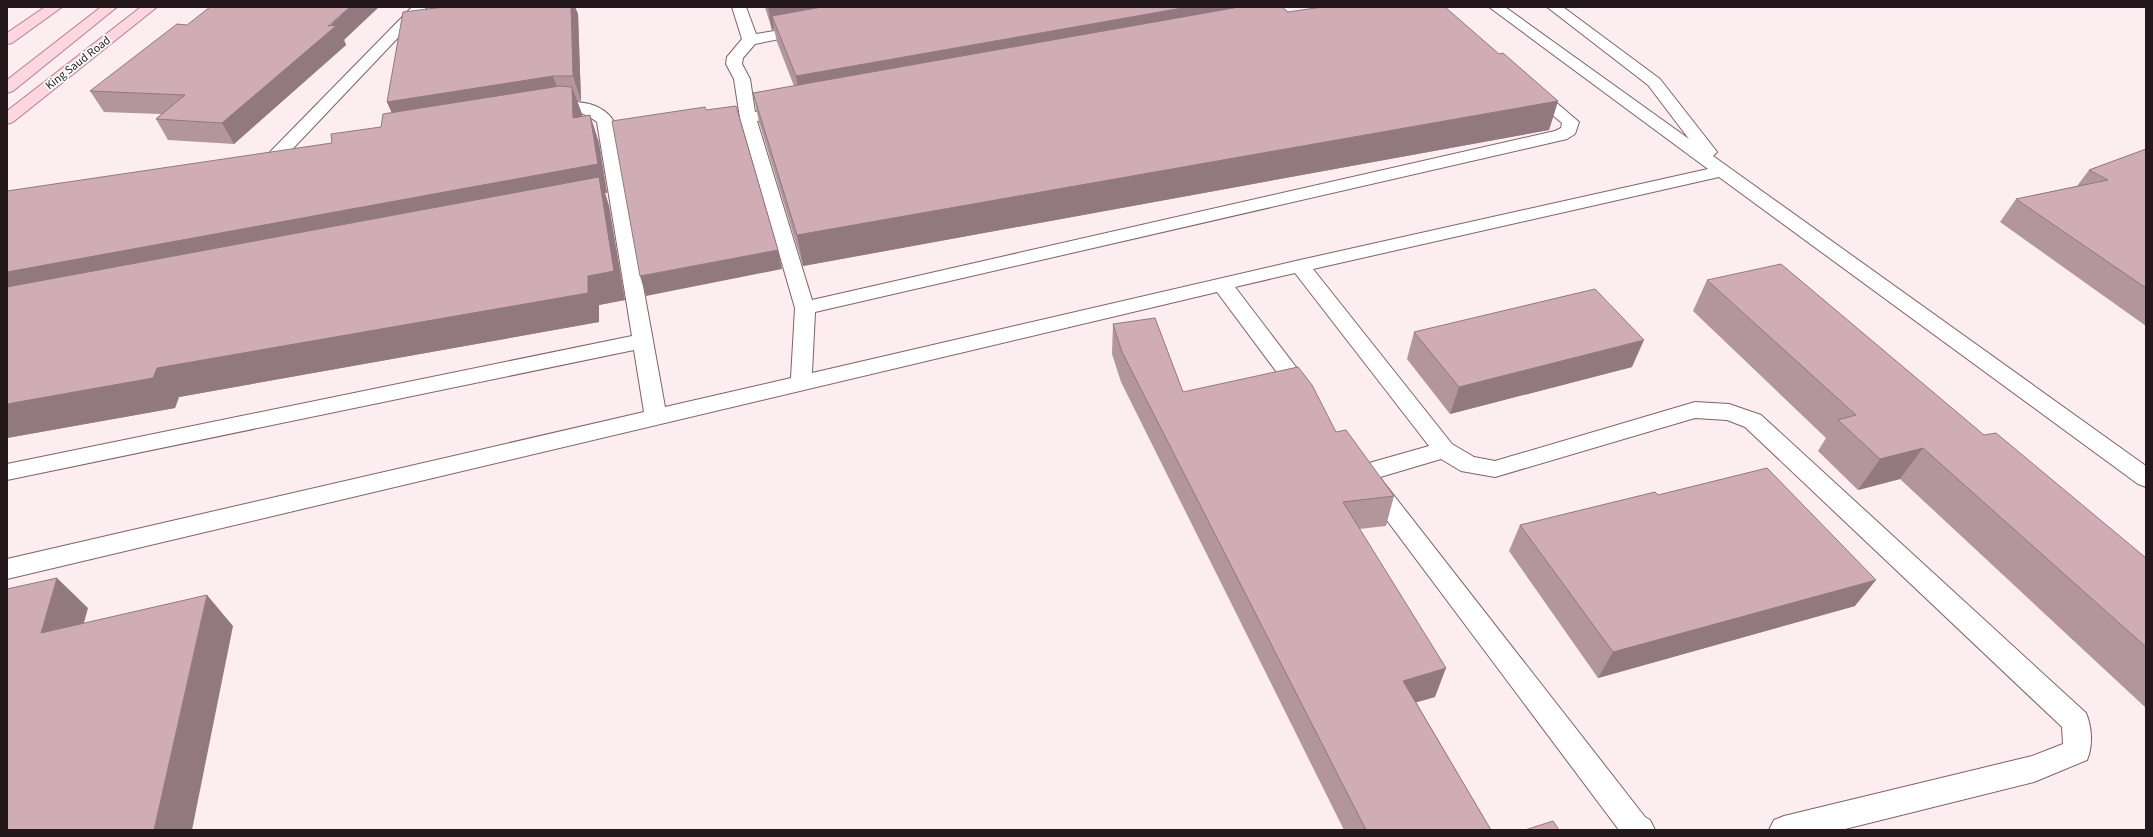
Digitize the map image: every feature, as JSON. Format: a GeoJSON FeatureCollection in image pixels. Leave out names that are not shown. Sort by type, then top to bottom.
{"type":"FeatureCollection","features":[{"type":"Feature","properties":{"kind":"main road"},"geometry":{"type":"LineString","coordinates":[[7,40],[55,7]]}},
{"type":"Feature","properties":{"kind":"main road"},"geometry":{"type":"LineString","coordinates":[[7,88],[110,7]]}},
{"type":"Feature","properties":{"kind":"main road","name":"King Saud Road"},"geometry":{"type":"LineString","coordinates":[[7,119],[150,7]]}},
{"type":"Feature","properties":{"kind":"street"},"geometry":{"type":"LineString","coordinates":[[308,150],[270,156],[420,7]]}},
{"type":"Feature","properties":{"kind":"street"},"geometry":{"type":"LineString","coordinates":[[739,7],[750,40]]}},
{"type":"Feature","properties":{"kind":"street"},"geometry":{"type":"LineString","coordinates":[[1496,7],[2146,478]]}},
{"type":"Feature","properties":{"kind":"street"},"geometry":{"type":"LineString","coordinates":[[1554,7],[1654,82],[1722,171]]}},
{"type":"Feature","properties":{"kind":"street"},"geometry":{"type":"LineString","coordinates":[[801,382],[805,308],[748,118],[742,79],[734,64],[735,57],[750,40],[818,28]]}},
{"type":"Feature","properties":{"kind":"street"},"geometry":{"type":"LineString","coordinates":[[805,308],[1553,136],[1569,130],[1570,122],[1517,77]]}},
{"type":"Feature","properties":{"kind":"street"},"geometry":{"type":"LineString","coordinates":[[531,112],[580,106],[592,109],[605,120],[611,198],[643,340],[656,417]]}},
{"type":"Feature","properties":{"kind":"street"},"geometry":{"type":"LineString","coordinates":[[748,118],[803,108]]}},
{"type":"Feature","properties":{"kind":"street"},"geometry":{"type":"LineString","coordinates":[[7,568],[1222,284],[1722,171]]}},
{"type":"Feature","properties":{"kind":"street"},"geometry":{"type":"LineString","coordinates":[[1300,266],[1444,450],[1469,465],[1495,469],[1695,410],[1729,412],[1753,420],[2076,722],[2077,751],[2034,769],[1784,830]]}},
{"type":"Feature","properties":{"kind":"street"},"geometry":{"type":"LineString","coordinates":[[1222,284],[1316,410]]}},
{"type":"Feature","properties":{"kind":"street"},"geometry":{"type":"LineString","coordinates":[[7,472],[643,340]]}},
{"type":"Feature","properties":{"kind":"street"},"geometry":{"type":"LineString","coordinates":[[1444,450],[1359,466],[1630,821],[1640,830]]}},
{"type":"Feature","properties":{"kind":"building"},"geometry":{"type":"Polygon","coordinates":[[[210,7],[350,7],[328,26],[337,25],[222,123],[156,119],[185,95],[90,91],[177,24],[187,25],[210,7]]]}},
{"type":"Feature","properties":{"kind":"building"},"geometry":{"type":"Polygon","coordinates":[[[444,7],[571,7],[573,76],[553,76],[387,102],[403,12],[444,7]]]}},
{"type":"Feature","properties":{"kind":"building"},"geometry":{"type":"Polygon","coordinates":[[[822,7],[1188,7],[796,76],[772,16],[822,7]]]}},
{"type":"Feature","properties":{"kind":"building"},"geometry":{"type":"Polygon","coordinates":[[[1239,7],[1282,7],[1288,12],[1322,7],[1445,7],[1499,54],[1503,53],[1558,101],[797,235],[753,93],[1239,7]]]}},
{"type":"Feature","properties":{"kind":"building"},"geometry":{"type":"Polygon","coordinates":[[[560,86],[572,87],[573,118],[590,115],[598,164],[7,272],[7,191],[332,143],[331,134],[381,127],[383,114],[560,86]]]}},
{"type":"Feature","properties":{"kind":"building"},"geometry":{"type":"Polygon","coordinates":[[[736,106],[778,250],[640,276],[612,121],[705,107],[706,110],[736,106]]]}},
{"type":"Feature","properties":{"kind":"building"},"geometry":{"type":"Polygon","coordinates":[[[2146,149],[2146,288],[2016,199],[2108,180],[2089,170],[2146,149]]]}},
{"type":"Feature","properties":{"kind":"building"},"geometry":{"type":"Polygon","coordinates":[[[599,177],[614,271],[588,276],[588,293],[157,368],[153,378],[7,404],[7,287],[599,177]]]}},
{"type":"Feature","properties":{"kind":"building"},"geometry":{"type":"Polygon","coordinates":[[[1781,264],[1984,435],[1996,433],[2146,558],[2146,647],[1923,448],[1880,459],[1838,420],[1856,415],[1707,280],[1781,264]]]}},
{"type":"Feature","properties":{"kind":"building"},"geometry":{"type":"Polygon","coordinates":[[[1595,289],[1644,340],[1459,387],[1414,332],[1595,289]]]}},
{"type":"Feature","properties":{"kind":"building"},"geometry":{"type":"Polygon","coordinates":[[[1155,318],[1183,392],[1298,367],[1312,385],[1336,432],[1346,430],[1394,496],[1343,502],[1446,668],[1403,681],[1491,830],[1366,830],[1122,352],[1113,324],[1155,318]]]}},
{"type":"Feature","properties":{"kind":"building"},"geometry":{"type":"Polygon","coordinates":[[[1767,468],[1876,580],[1613,652],[1520,525],[1655,492],[1658,495],[1767,468]]]}},
{"type":"Feature","properties":{"kind":"building"},"geometry":{"type":"Polygon","coordinates":[[[57,578],[41,633],[207,595],[154,830],[7,830],[7,589],[57,578]]]}},
{"type":"Feature","properties":{"kind":"building"},"geometry":{"type":"Polygon","coordinates":[[[1553,821],[1559,830],[1525,830],[1553,821]]]}}]}
